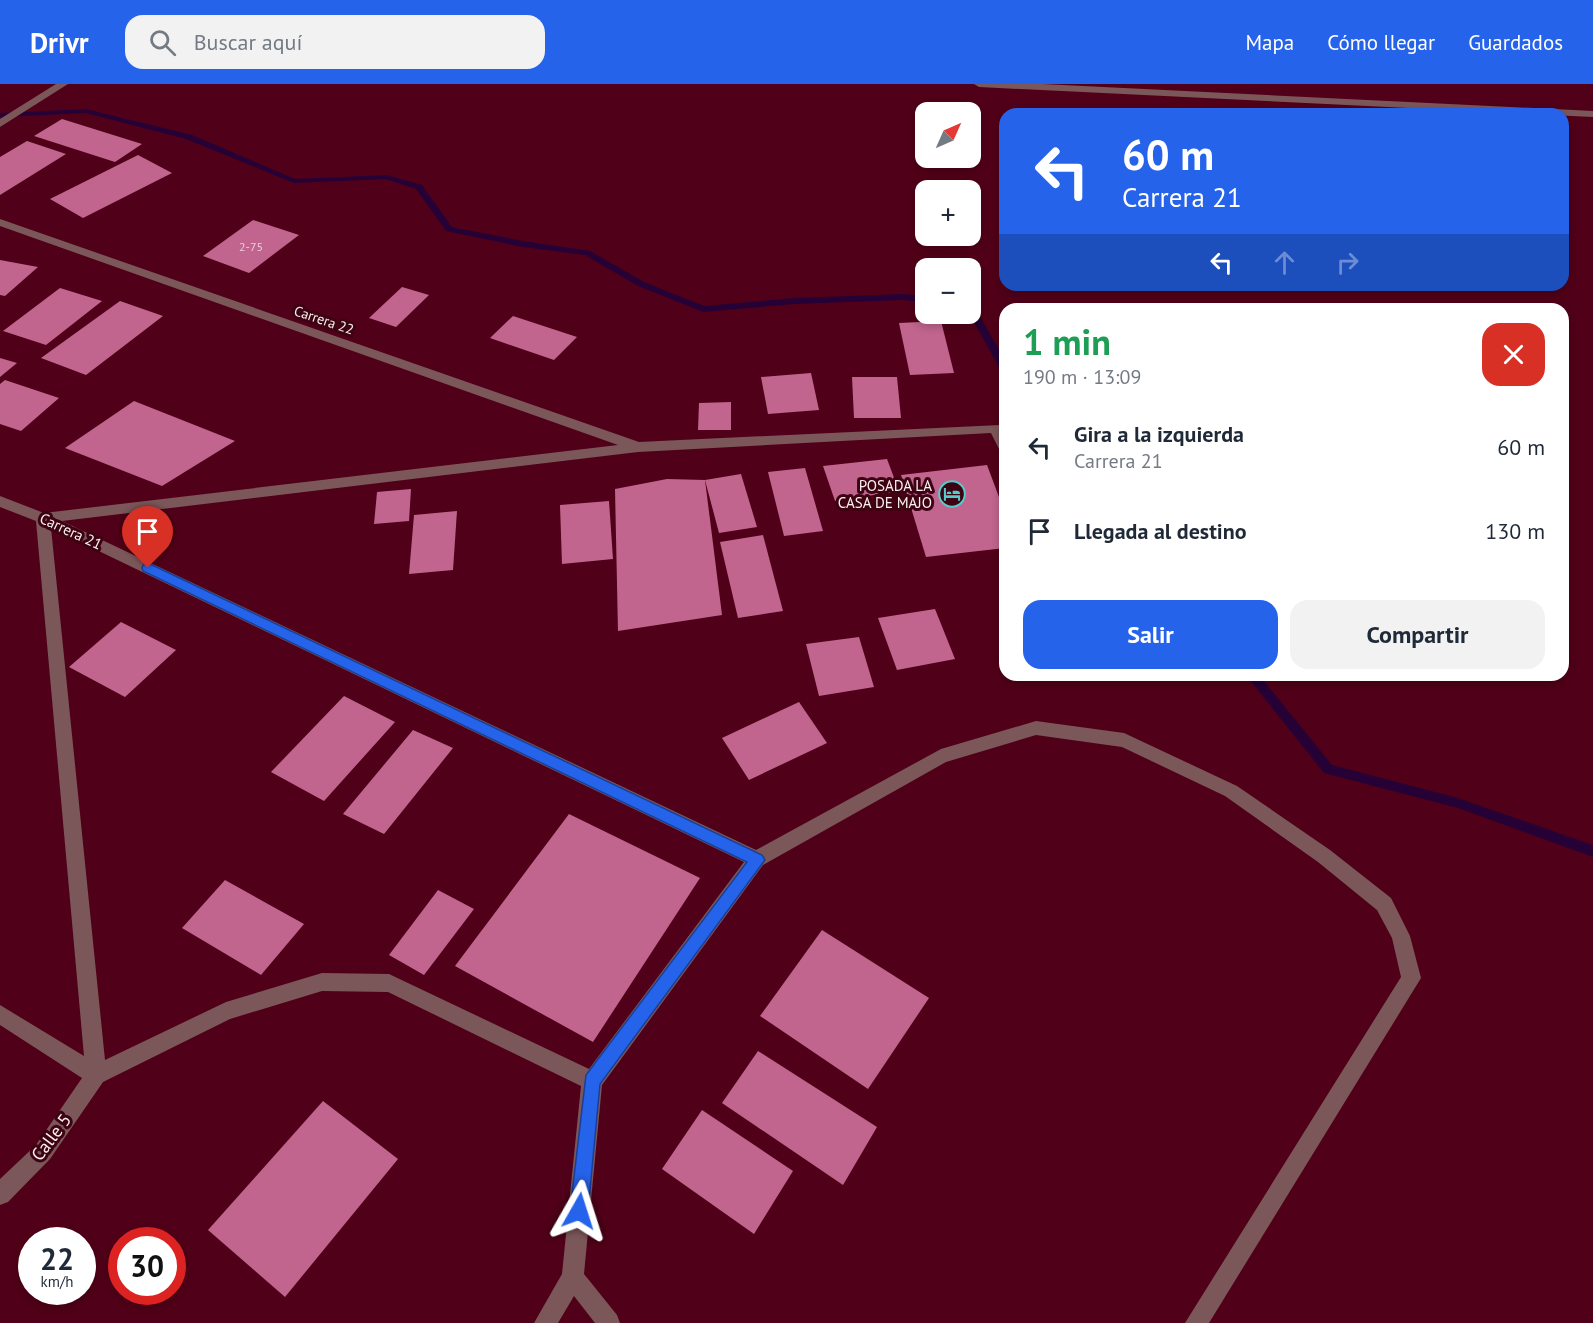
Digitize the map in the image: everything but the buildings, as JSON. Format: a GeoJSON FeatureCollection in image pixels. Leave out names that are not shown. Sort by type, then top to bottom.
{"type":"FeatureCollection","features":[{"type":"Feature","properties":{"kind":"street"},"geometry":{"type":"LineString","coordinates":[[0,124],[63,84]]}},
{"type":"Feature","properties":{"kind":"street"},"geometry":{"type":"LineString","coordinates":[[980,84],[1470,108]]}},
{"type":"Feature","properties":{"kind":"street"},"geometry":{"type":"LineString","coordinates":[[1569,113],[1593,114]]}},
{"type":"Feature","properties":{"kind":"street","name":"Carrera 22"},"geometry":{"type":"LineString","coordinates":[[0,222],[638,447]]}},
{"type":"Feature","properties":{"kind":"street"},"geometry":{"type":"LineString","coordinates":[[96,1075],[43,518],[638,447],[995,428],[999,436]]}},
{"type":"Feature","properties":{"kind":"street","name":"Carrera 21"},"geometry":{"type":"LineString","coordinates":[[0,501],[43,518],[757,860]]}},
{"type":"Feature","properties":{"kind":"street"},"geometry":{"type":"LineString","coordinates":[[545,1323],[573,1277],[592,1081],[757,860],[941,756],[1035,728],[1124,740],[1232,791],[1324,856],[1384,904],[1401,936],[1411,978],[1196,1323]]}},
{"type":"Feature","properties":{"kind":"street"},"geometry":{"type":"LineString","coordinates":[[96,1075],[226,1011],[322,982],[389,983],[592,1081]]}},
{"type":"Feature","properties":{"kind":"street"},"geometry":{"type":"LineString","coordinates":[[0,1014],[96,1075]]}},
{"type":"Feature","properties":{"kind":"street","name":"Calle 5"},"geometry":{"type":"LineString","coordinates":[[0,1194],[43,1152],[96,1075]]}},
{"type":"Feature","properties":{"kind":"street"},"geometry":{"type":"LineString","coordinates":[[573,1277],[609,1323]]}},
{"type":"Feature","properties":{"kind":"waterway"},"geometry":{"type":"LineString","coordinates":[[0,115],[86,111],[189,137],[294,181],[387,177],[419,187],[449,229],[523,244],[587,253],[641,284],[703,309],[794,301],[915,298]]}},
{"type":"Feature","properties":{"kind":"waterway"},"geometry":{"type":"LineString","coordinates":[[980,324],[999,358]]}},
{"type":"Feature","properties":{"kind":"waterway"},"geometry":{"type":"LineString","coordinates":[[1257,681],[1328,769],[1458,803],[1593,851]]}},
{"type":"Feature","properties":{"kind":"place","name":"POSADA LA CASA DE MAJO"},"geometry":{"type":"Point","coordinates":[952,494]}},
{"type":"Feature","properties":{"kind":"route"},"geometry":{"type":"LineString","coordinates":[[148,568],[757,860],[592,1081],[579,1211]]}}]}
